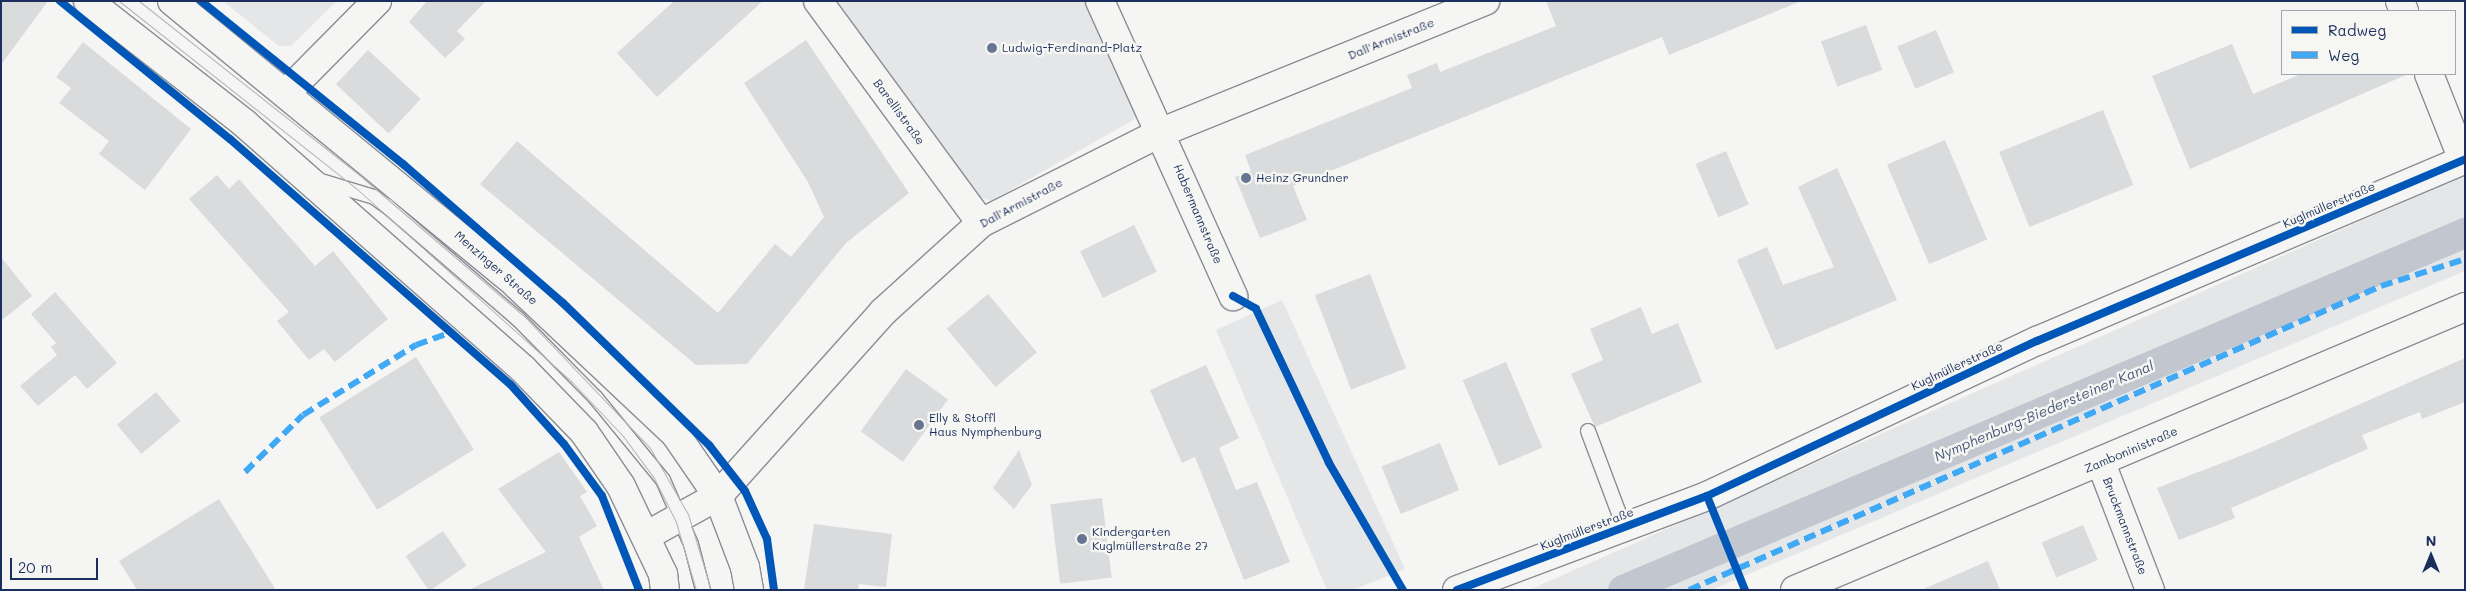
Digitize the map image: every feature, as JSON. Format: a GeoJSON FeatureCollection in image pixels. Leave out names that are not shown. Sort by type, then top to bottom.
{"type":"FeatureCollection","features":[{"type":"Feature","properties":{"kind":"street"},"geometry":{"type":"LineString","coordinates":[[88,1],[306,176],[523,369],[584,432],[621,486],[646,536],[665,590]]}},
{"type":"Feature","properties":{"kind":"street","name":"Menzinger Straße"},"geometry":{"type":"LineString","coordinates":[[172,1],[287,92],[497,268],[676,435],[718,496],[746,567],[749,590]]}},
{"type":"Feature","properties":{"kind":"street"},"geometry":{"type":"LineString","coordinates":[[287,92],[377,1]]}},
{"type":"Feature","properties":{"kind":"street","name":"Barellistraße"},"geometry":{"type":"LineString","coordinates":[[818,1],[981,222]]}},
{"type":"Feature","properties":{"kind":"street","name":"Habermannstraße"},"geometry":{"type":"LineString","coordinates":[[1100,1],[1162,132],[1233,296]]}},
{"type":"Feature","properties":{"kind":"street","name":"Dall'Armistraße"},"geometry":{"type":"LineString","coordinates":[[646,536],[682,518],[718,496],[883,312],[981,222],[1162,132],[1485,1]]}},
{"type":"Feature","properties":{"kind":"street"},"geometry":{"type":"LineString","coordinates":[[2429,75],[2464,159]]}},
{"type":"Feature","properties":{"kind":"street","name":"Kuglmüllerstraße"},"geometry":{"type":"LineString","coordinates":[[1457,590],[1708,496],[2037,341],[2464,159]]}},
{"type":"Feature","properties":{"kind":"street","name":"Zamboninistraße"},"geometry":{"type":"LineString","coordinates":[[1795,590],[2100,463],[2465,307]]}},
{"type":"Feature","properties":{"kind":"street","name":"Bruckmannstraße"},"geometry":{"type":"LineString","coordinates":[[2100,463],[2150,590]]}},
{"type":"Feature","properties":{"kind":"lane"},"geometry":{"type":"LineString","coordinates":[[306,176],[374,197],[508,311],[642,450],[682,518],[704,590]]}},
{"type":"Feature","properties":{"kind":"lane"},"geometry":{"type":"LineString","coordinates":[[497,268],[508,311]]}},
{"type":"Feature","properties":{"kind":"lane"},"geometry":{"type":"LineString","coordinates":[[1588,431],[1624,527]]}},
{"type":"Feature","properties":{"kind":"shaded area"},"geometry":{"type":"Polygon","coordinates":[[[223,1],[337,1],[291,46],[279,46],[223,1]]]}},
{"type":"Feature","properties":{"kind":"shaded area"},"geometry":{"type":"Polygon","coordinates":[[[831,1],[1084,1],[1142,115],[991,201],[972,194],[831,1]]]}},
{"type":"Feature","properties":{"kind":"shaded area"},"geometry":{"type":"Polygon","coordinates":[[[2465,175],[2465,271],[1711,590],[1529,590],[2465,175]]]}},
{"type":"Feature","properties":{"kind":"shaded area"},"geometry":{"type":"Polygon","coordinates":[[[1282,300],[1405,569],[1353,590],[1327,590],[1216,330],[1282,300]]]}},
{"type":"Feature","properties":{"kind":"building"},"geometry":{"type":"Polygon","coordinates":[[[1,1],[48,1],[1,65],[1,1]]]}},
{"type":"Feature","properties":{"kind":"building"},"geometry":{"type":"Polygon","coordinates":[[[427,1],[486,1],[457,31],[465,39],[445,58],[409,22],[427,1]]]}},
{"type":"Feature","properties":{"kind":"building"},"geometry":{"type":"Polygon","coordinates":[[[674,1],[763,1],[657,97],[617,53],[674,1]]]}},
{"type":"Feature","properties":{"kind":"building"},"geometry":{"type":"Polygon","coordinates":[[[1546,1],[1799,2],[1669,55],[1662,37],[1293,186],[1307,220],[1260,238],[1235,177],[1251,171],[1245,155],[1412,88],[1407,75],[1437,63],[1440,72],[1556,26],[1546,1]]]}},
{"type":"Feature","properties":{"kind":"building"},"geometry":{"type":"Polygon","coordinates":[[[1866,25],[1882,70],[1837,87],[1821,41],[1866,25]]]}},
{"type":"Feature","properties":{"kind":"building"},"geometry":{"type":"Polygon","coordinates":[[[1936,30],[1954,72],[1915,89],[1897,46],[1936,30]]]}},
{"type":"Feature","properties":{"kind":"building"},"geometry":{"type":"Polygon","coordinates":[[[806,40],[909,193],[846,243],[747,364],[696,365],[480,184],[517,141],[718,313],[775,244],[791,257],[824,217],[808,182],[744,83],[806,40]]]}},
{"type":"Feature","properties":{"kind":"building"},"geometry":{"type":"Polygon","coordinates":[[[83,42],[191,129],[145,190],[99,154],[109,141],[59,103],[71,88],[56,77],[83,42]]]}},
{"type":"Feature","properties":{"kind":"building"},"geometry":{"type":"Polygon","coordinates":[[[2232,44],[2253,94],[2299,75],[2406,75],[2190,169],[2152,76],[2232,44]]]}},
{"type":"Feature","properties":{"kind":"building"},"geometry":{"type":"Polygon","coordinates":[[[368,50],[421,99],[389,133],[336,84],[368,50]]]}},
{"type":"Feature","properties":{"kind":"building"},"geometry":{"type":"Polygon","coordinates":[[[2103,110],[2133,185],[2029,227],[1999,152],[2103,110]]]}},
{"type":"Feature","properties":{"kind":"building"},"geometry":{"type":"Polygon","coordinates":[[[1945,140],[1987,239],[1929,264],[1887,165],[1945,140]]]}},
{"type":"Feature","properties":{"kind":"building"},"geometry":{"type":"Polygon","coordinates":[[[1726,151],[1749,204],[1718,217],[1696,164],[1726,151]]]}},
{"type":"Feature","properties":{"kind":"building"},"geometry":{"type":"Polygon","coordinates":[[[1837,168],[1897,300],[1776,350],[1737,260],[1767,247],[1783,285],[1834,267],[1798,187],[1837,168]]]}},
{"type":"Feature","properties":{"kind":"building"},"geometry":{"type":"Polygon","coordinates":[[[217,175],[229,189],[239,179],[315,266],[333,251],[388,319],[335,362],[324,349],[309,360],[277,321],[289,312],[189,199],[217,175]]]}},
{"type":"Feature","properties":{"kind":"building"},"geometry":{"type":"Polygon","coordinates":[[[1134,225],[1157,272],[1103,298],[1080,251],[1134,225]]]}},
{"type":"Feature","properties":{"kind":"building"},"geometry":{"type":"Polygon","coordinates":[[[1,257],[32,296],[1,321],[1,257]]]}},
{"type":"Feature","properties":{"kind":"building"},"geometry":{"type":"Polygon","coordinates":[[[1370,274],[1406,368],[1351,389],[1315,295],[1370,274]]]}},
{"type":"Feature","properties":{"kind":"building"},"geometry":{"type":"Polygon","coordinates":[[[55,292],[117,363],[87,389],[75,375],[38,406],[20,386],[57,355],[51,347],[56,343],[31,314],[55,292]]]}},
{"type":"Feature","properties":{"kind":"building"},"geometry":{"type":"Polygon","coordinates":[[[988,294],[1037,352],[995,387],[947,329],[988,294]]]}},
{"type":"Feature","properties":{"kind":"building"},"geometry":{"type":"Polygon","coordinates":[[[1641,307],[1652,334],[1678,323],[1702,382],[1595,427],[1571,374],[1603,360],[1590,329],[1641,307]]]}},
{"type":"Feature","properties":{"kind":"building"},"geometry":{"type":"Polygon","coordinates":[[[416,357],[474,449],[377,510],[319,417],[416,357]]]}},
{"type":"Feature","properties":{"kind":"building"},"geometry":{"type":"Polygon","coordinates":[[[2465,358],[2465,402],[2422,419],[2420,412],[2362,435],[2368,449],[2231,508],[2235,518],[2179,540],[2157,488],[2253,451],[2465,358]]]}},
{"type":"Feature","properties":{"kind":"building"},"geometry":{"type":"Polygon","coordinates":[[[1506,362],[1542,448],[1499,466],[1463,380],[1506,362]]]}},
{"type":"Feature","properties":{"kind":"building"},"geometry":{"type":"Polygon","coordinates":[[[1206,365],[1239,438],[1219,448],[1236,490],[1257,482],[1290,562],[1244,580],[1195,457],[1182,463],[1150,390],[1206,365]]]}},
{"type":"Feature","properties":{"kind":"building"},"geometry":{"type":"Polygon","coordinates":[[[906,369],[948,400],[903,462],[861,431],[906,369]]]}},
{"type":"Feature","properties":{"kind":"building"},"geometry":{"type":"Polygon","coordinates":[[[156,392],[180,421],[141,454],[117,425],[156,392]]]}},
{"type":"Feature","properties":{"kind":"building"},"geometry":{"type":"Polygon","coordinates":[[[1440,443],[1459,490],[1401,514],[1382,467],[1440,443]]]}},
{"type":"Feature","properties":{"kind":"building"},"geometry":{"type":"Polygon","coordinates":[[[1019,450],[1032,485],[1014,509],[993,488],[1019,450]]]}},
{"type":"Feature","properties":{"kind":"building"},"geometry":{"type":"Polygon","coordinates":[[[559,452],[587,492],[580,496],[597,526],[579,537],[604,590],[469,590],[546,552],[498,489],[559,452]]]}},
{"type":"Feature","properties":{"kind":"building"},"geometry":{"type":"Polygon","coordinates":[[[1102,498],[1112,577],[1060,584],[1050,504],[1102,498]]]}},
{"type":"Feature","properties":{"kind":"building"},"geometry":{"type":"Polygon","coordinates":[[[219,499],[276,590],[137,590],[119,561],[219,499]]]}},
{"type":"Feature","properties":{"kind":"building"},"geometry":{"type":"Polygon","coordinates":[[[814,524],[892,534],[886,587],[859,584],[858,590],[804,590],[814,524]]]}},
{"type":"Feature","properties":{"kind":"building"},"geometry":{"type":"Polygon","coordinates":[[[2083,525],[2098,560],[2056,578],[2042,543],[2083,525]]]}},
{"type":"Feature","properties":{"kind":"building"},"geometry":{"type":"Polygon","coordinates":[[[443,531],[466,566],[429,590],[406,556],[443,531]]]}},
{"type":"Feature","properties":{"kind":"building"},"geometry":{"type":"Polygon","coordinates":[[[1988,561],[2000,590],[1921,590],[1988,561]]]}},
{"type":"Feature","properties":{"kind":"waterway","name":"Nymphenburg-Biedersteiner Kanal"},"geometry":{"type":"LineString","coordinates":[[1623,590],[2465,233]]}},
{"type":"Feature","properties":{"kind":"tram line"},"geometry":{"type":"LineString","coordinates":[[119,1],[357,189],[571,381],[623,436],[654,478],[676,522],[696,590]]}},
{"type":"Feature","properties":{"kind":"tram line"},"geometry":{"type":"LineString","coordinates":[[139,1],[364,179],[524,316],[650,448],[688,514],[711,590]]}},
{"type":"Feature","properties":{"kind":"marked path"},"geometry":{"type":"LineString","coordinates":[[1689,590],[2381,286],[2465,259]]}},
{"type":"Feature","properties":{"kind":"marked path"},"geometry":{"type":"LineString","coordinates":[[245,472],[303,415],[416,345],[452,332]]}},
{"type":"Feature","properties":{"kind":"cycle path"},"geometry":{"type":"LineString","coordinates":[[60,1],[230,139],[511,385],[564,444],[602,496],[639,590]]}},
{"type":"Feature","properties":{"kind":"cycle path"},"geometry":{"type":"LineString","coordinates":[[201,1],[403,164],[563,303],[709,445],[745,491],[767,539],[774,590]]}},
{"type":"Feature","properties":{"kind":"cycle path"},"geometry":{"type":"LineString","coordinates":[[1457,590],[1707,496],[2037,341],[2465,159]]}},
{"type":"Feature","properties":{"kind":"cycle path"},"geometry":{"type":"LineString","coordinates":[[1233,296],[1256,309],[1329,463],[1403,590]]}},
{"type":"Feature","properties":{"kind":"cycle path"},"geometry":{"type":"LineString","coordinates":[[1707,496],[1745,590]]}},
{"type":"Feature","properties":{"kind":"place","name":"Ludwig-Ferdinand-Platz"},"geometry":{"type":"Point","coordinates":[992,48]}},
{"type":"Feature","properties":{"kind":"place","name":"Heinz Grundner"},"geometry":{"type":"Point","coordinates":[1246,178]}},
{"type":"Feature","properties":{"kind":"place","name":"Elly & Stoffl Haus Nymphenburg"},"geometry":{"type":"Point","coordinates":[919,425]}},
{"type":"Feature","properties":{"kind":"place","name":"Kindergarten Kuglmüllerstraße 27"},"geometry":{"type":"Point","coordinates":[1082,539]}}]}
